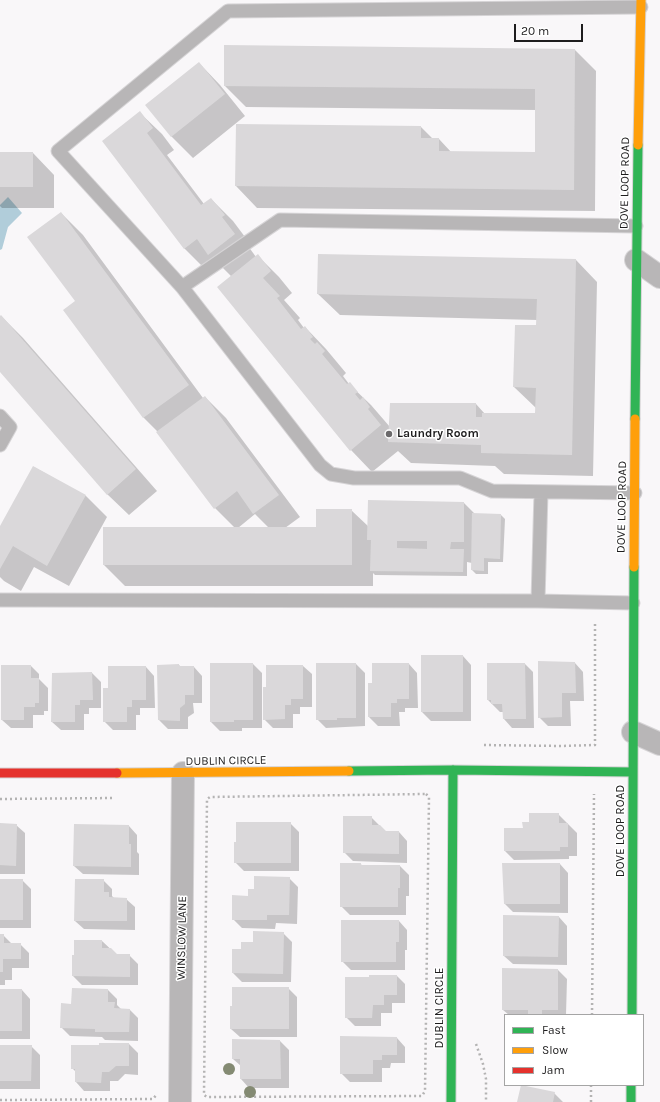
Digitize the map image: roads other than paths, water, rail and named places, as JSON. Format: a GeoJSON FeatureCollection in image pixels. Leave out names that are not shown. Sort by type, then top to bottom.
{"type":"FeatureCollection","features":[{"type":"Feature","properties":{"kind":"street","name":"DOVE LOOP ROAD"},"geometry":{"type":"LineString","coordinates":[[632,1014],[636,226],[641,4]]}},
{"type":"Feature","properties":{"kind":"street"},"geometry":{"type":"LineString","coordinates":[[636,260],[660,276]]}},
{"type":"Feature","properties":{"kind":"street"},"geometry":{"type":"LineString","coordinates":[[633,732],[660,744]]}},
{"type":"Feature","properties":{"kind":"street","name":"DUBLIN CIRCLE"},"geometry":{"type":"LineString","coordinates":[[451,1102],[453,770]]}},
{"type":"Feature","properties":{"kind":"street","name":"DUBLIN CIRCLE"},"geometry":{"type":"LineString","coordinates":[[0,774],[453,770],[633,772]]}},
{"type":"Feature","properties":{"kind":"street","name":"WINSLOW LANE"},"geometry":{"type":"LineString","coordinates":[[180,1102],[183,773]]}},
{"type":"Feature","properties":{"kind":"street"},"geometry":{"type":"LineString","coordinates":[[631,1086],[631,1102]]}},
{"type":"Feature","properties":{"kind":"lane"},"geometry":{"type":"LineString","coordinates":[[635,493],[492,491],[460,478],[354,478],[331,474],[320,465],[182,287],[58,151],[228,11],[641,4]]}},
{"type":"Feature","properties":{"kind":"lane"},"geometry":{"type":"LineString","coordinates":[[182,287],[280,220],[636,226]]}},
{"type":"Feature","properties":{"kind":"lane"},"geometry":{"type":"LineString","coordinates":[[0,416],[10,427],[0,446]]}},
{"type":"Feature","properties":{"kind":"lane"},"geometry":{"type":"LineString","coordinates":[[538,601],[541,492]]}},
{"type":"Feature","properties":{"kind":"lane"},"geometry":{"type":"LineString","coordinates":[[0,600],[633,602]]}},
{"type":"Feature","properties":{"kind":"water"},"geometry":{"type":"Polygon","coordinates":[[[8,197],[22,213],[8,227],[2,249],[0,250],[0,205],[8,197]]]}},
{"type":"Feature","properties":{"kind":"place","name":"Laundry Room"},"geometry":{"type":"Point","coordinates":[389,434]}}]}
